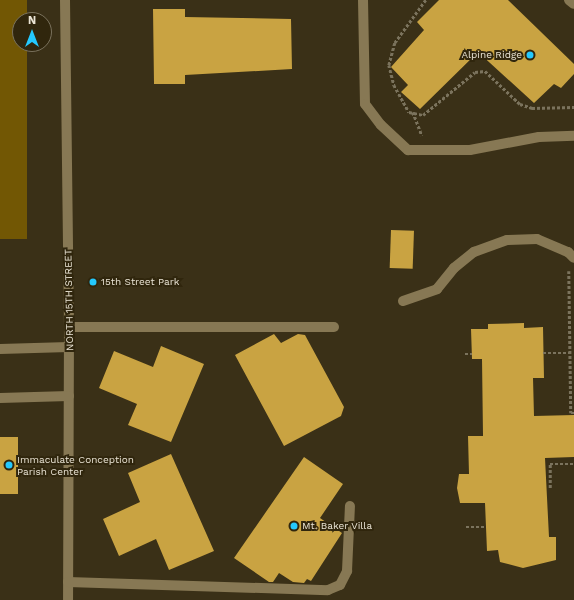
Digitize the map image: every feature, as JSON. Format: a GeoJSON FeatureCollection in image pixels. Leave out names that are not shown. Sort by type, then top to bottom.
{"type":"FeatureCollection","features":[{"type":"Feature","properties":{"kind":"street","name":"NORTH 15TH STREET"},"geometry":{"type":"LineString","coordinates":[[65,0],[69,327],[68,600]]}},
{"type":"Feature","properties":{"kind":"street"},"geometry":{"type":"LineString","coordinates":[[363,0],[365,104],[381,125],[408,150],[470,150],[539,137],[574,136]]}},
{"type":"Feature","properties":{"kind":"street"},"geometry":{"type":"LineString","coordinates":[[569,0],[574,4]]}},
{"type":"Feature","properties":{"kind":"street"},"geometry":{"type":"LineString","coordinates":[[403,301],[437,289],[454,268],[474,252],[507,240],[537,239],[568,252],[574,258]]}},
{"type":"Feature","properties":{"kind":"street"},"geometry":{"type":"LineString","coordinates":[[69,327],[334,327]]}},
{"type":"Feature","properties":{"kind":"street"},"geometry":{"type":"LineString","coordinates":[[0,349],[69,347]]}},
{"type":"Feature","properties":{"kind":"street"},"geometry":{"type":"LineString","coordinates":[[0,398],[69,396]]}},
{"type":"Feature","properties":{"kind":"street"},"geometry":{"type":"LineString","coordinates":[[68,582],[328,590],[340,585],[347,571],[350,506]]}},
{"type":"Feature","properties":{"kind":"path"},"geometry":{"type":"LineString","coordinates":[[426,0],[395,43],[389,65],[394,85],[409,112],[423,115],[476,72],[485,71],[520,104],[532,108],[574,107]]}},
{"type":"Feature","properties":{"kind":"path"},"geometry":{"type":"LineString","coordinates":[[413,112],[427,149]]}},
{"type":"Feature","properties":{"kind":"path"},"geometry":{"type":"LineString","coordinates":[[569,268],[571,413],[574,413]]}},
{"type":"Feature","properties":{"kind":"path"},"geometry":{"type":"LineString","coordinates":[[543,353],[570,353]]}},
{"type":"Feature","properties":{"kind":"path"},"geometry":{"type":"LineString","coordinates":[[465,354],[472,354]]}},
{"type":"Feature","properties":{"kind":"path"},"geometry":{"type":"LineString","coordinates":[[550,488],[550,464],[574,464]]}},
{"type":"Feature","properties":{"kind":"path"},"geometry":{"type":"LineString","coordinates":[[466,527],[486,527]]}},
{"type":"Feature","properties":{"kind":"shaded area"},"geometry":{"type":"Polygon","coordinates":[[[0,0],[27,0],[27,12],[12,12],[12,52],[27,52],[27,239],[0,239],[0,0]]]}},
{"type":"Feature","properties":{"kind":"building","name":"Alpine Ridge"},"geometry":{"type":"Polygon","coordinates":[[[439,0],[508,0],[574,64],[574,74],[561,88],[554,84],[534,103],[478,52],[420,109],[401,92],[408,85],[391,67],[424,30],[417,22],[439,0]]]}},
{"type":"Feature","properties":{"kind":"building"},"geometry":{"type":"Polygon","coordinates":[[[153,9],[185,9],[185,17],[291,19],[292,69],[185,75],[185,84],[154,84],[153,9]]]}},
{"type":"Feature","properties":{"kind":"building"},"geometry":{"type":"Polygon","coordinates":[[[391,230],[414,231],[413,269],[390,268],[391,230]]]}},
{"type":"Feature","properties":{"kind":"building"},"geometry":{"type":"Polygon","coordinates":[[[524,323],[524,328],[543,327],[544,378],[533,378],[534,416],[574,415],[574,457],[545,458],[549,537],[556,537],[556,560],[523,568],[500,562],[498,550],[487,551],[485,503],[460,503],[457,488],[459,474],[469,474],[468,436],[483,436],[482,359],[472,359],[471,329],[488,329],[488,324],[524,323]]]}},
{"type":"Feature","properties":{"kind":"building"},"geometry":{"type":"Polygon","coordinates":[[[274,334],[281,343],[298,334],[305,335],[344,407],[341,416],[284,446],[235,355],[274,334]]]}},
{"type":"Feature","properties":{"kind":"building"},"geometry":{"type":"Polygon","coordinates":[[[161,346],[204,364],[171,442],[128,425],[137,404],[99,388],[114,351],[153,367],[161,346]]]}},
{"type":"Feature","properties":{"kind":"building","name":"Immaculate Conception Parish Center"},"geometry":{"type":"Polygon","coordinates":[[[0,437],[18,437],[18,494],[0,494],[0,437]]]}},
{"type":"Feature","properties":{"kind":"building"},"geometry":{"type":"Polygon","coordinates":[[[171,454],[214,551],[169,570],[156,539],[119,556],[103,519],[140,502],[128,473],[171,454]]]}},
{"type":"Feature","properties":{"kind":"building","name":"Mt. Baker Villa"},"geometry":{"type":"Polygon","coordinates":[[[304,457],[343,484],[320,518],[342,533],[311,581],[307,579],[304,583],[293,582],[279,573],[273,582],[269,582],[234,558],[304,457]]]}},
{"type":"Feature","properties":{"kind":"place","name":"Alpine Ridge"},"geometry":{"type":"Point","coordinates":[530,55]}},
{"type":"Feature","properties":{"kind":"place","name":"15th Street Park"},"geometry":{"type":"Point","coordinates":[93,282]}},
{"type":"Feature","properties":{"kind":"place","name":"Immaculate Conception Parish Center"},"geometry":{"type":"Point","coordinates":[9,465]}},
{"type":"Feature","properties":{"kind":"place","name":"Mt. Baker Villa"},"geometry":{"type":"Point","coordinates":[294,526]}}]}
